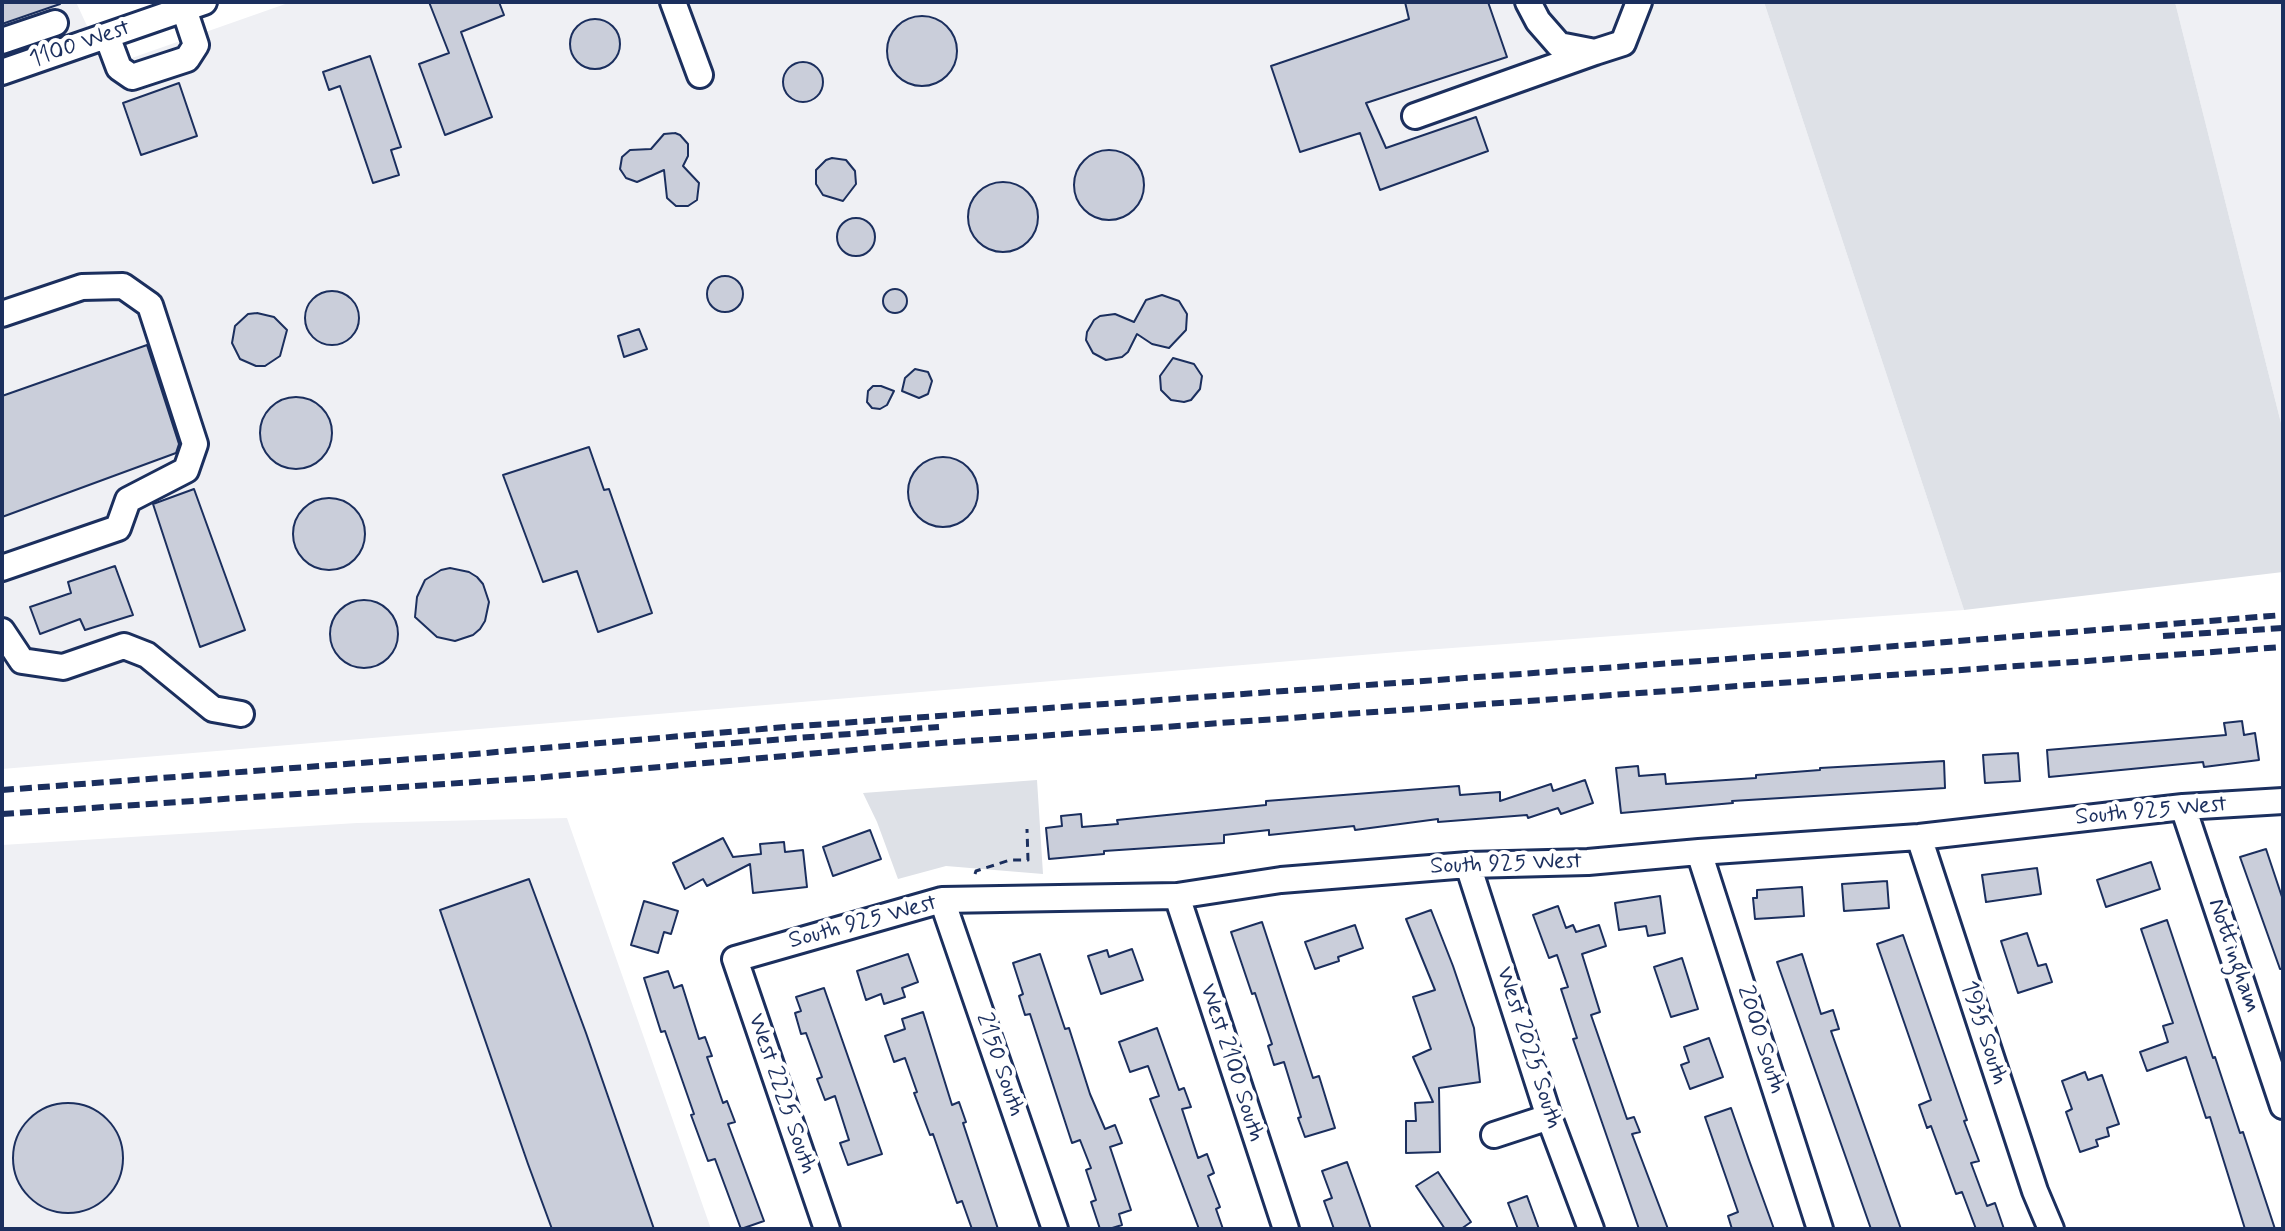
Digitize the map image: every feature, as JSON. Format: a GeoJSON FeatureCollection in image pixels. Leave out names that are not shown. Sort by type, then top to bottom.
{"type":"FeatureCollection","features":[{"type":"Feature","properties":{"kind":"street"},"geometry":{"type":"LineString","coordinates":[[673,2],[700,75]]}},
{"type":"Feature","properties":{"kind":"street"},"geometry":{"type":"LineString","coordinates":[[1528,2],[1538,21],[1559,45],[1595,52]]}},
{"type":"Feature","properties":{"kind":"street"},"geometry":{"type":"LineString","coordinates":[[1415,116],[1623,43],[1639,2]]}},
{"type":"Feature","properties":{"kind":"street"},"geometry":{"type":"LineString","coordinates":[[107,36],[119,68],[132,77],[187,59],[196,45],[194,5]]}},
{"type":"Feature","properties":{"kind":"street","name":"1100 West"},"geometry":{"type":"LineString","coordinates":[[2,72],[194,5]]}},
{"type":"Feature","properties":{"kind":"street"},"geometry":{"type":"LineString","coordinates":[[2,41],[52,13],[63,51]]}},
{"type":"Feature","properties":{"kind":"street"},"geometry":{"type":"LineString","coordinates":[[2,314],[82,287],[123,286],[150,305],[195,444],[186,470],[128,500],[118,528],[2,568]]}},
{"type":"Feature","properties":{"kind":"street"},"geometry":{"type":"LineString","coordinates":[[2,631],[22,661],[63,667],[124,646],[147,655],[213,709],[241,714]]}},
{"type":"Feature","properties":{"kind":"street","name":"South 925 West"},"geometry":{"type":"LineString","coordinates":[[735,959],[942,900],[1177,896],[1281,880],[1468,865],[1588,862],[1919,837],[2183,807],[2283,801]]}},
{"type":"Feature","properties":{"kind":"street","name":"Nottingham"},"geometry":{"type":"LineString","coordinates":[[2183,807],[2283,1106]]}},
{"type":"Feature","properties":{"kind":"street","name":"1935 South"},"geometry":{"type":"LineString","coordinates":[[1919,837],[2035,1191],[2051,1229]]}},
{"type":"Feature","properties":{"kind":"street","name":"2000 South"},"geometry":{"type":"LineString","coordinates":[[1699,852],[1820,1229]]}},
{"type":"Feature","properties":{"kind":"street","name":"West 2025 South"},"geometry":{"type":"LineString","coordinates":[[1468,865],[1549,1117],[1591,1229]]}},
{"type":"Feature","properties":{"kind":"street","name":"West 2100 South"},"geometry":{"type":"LineString","coordinates":[[1177,896],[1286,1229]]}},
{"type":"Feature","properties":{"kind":"street","name":"2150 South"},"geometry":{"type":"LineString","coordinates":[[942,900],[1055,1229]]}},
{"type":"Feature","properties":{"kind":"street","name":"West 2225 South"},"geometry":{"type":"LineString","coordinates":[[735,959],[827,1229]]}},
{"type":"Feature","properties":{"kind":"street"},"geometry":{"type":"LineString","coordinates":[[1494,1135],[1549,1117]]}},
{"type":"Feature","properties":{"kind":"path"},"geometry":{"type":"LineString","coordinates":[[975,874],[976,871],[1010,860],[1028,860],[1027,829]]}},
{"type":"Feature","properties":{"kind":"shaded area"},"geometry":{"type":"Polygon","coordinates":[[[2,2],[76,2],[106,67],[291,2],[1764,2],[1964,610],[1398,652],[2,769],[2,2]]]}},
{"type":"Feature","properties":{"kind":"shaded area"},"geometry":{"type":"Polygon","coordinates":[[[1764,2],[2175,2],[2283,431],[2283,572],[1964,610],[1764,2]]]}},
{"type":"Feature","properties":{"kind":"shaded area"},"geometry":{"type":"Polygon","coordinates":[[[2175,2],[2283,2],[2283,431],[2175,2]]]}},
{"type":"Feature","properties":{"kind":"shaded area"},"geometry":{"type":"Polygon","coordinates":[[[1037,780],[1043,874],[946,866],[898,879],[863,793],[1037,780]]]}},
{"type":"Feature","properties":{"kind":"shaded area"},"geometry":{"type":"Polygon","coordinates":[[[567,818],[711,1229],[2,1229],[2,845],[357,823],[567,818]]]}},
{"type":"Feature","properties":{"kind":"building"},"geometry":{"type":"Polygon","coordinates":[[[2,2],[59,2],[60,4],[2,24],[2,2]]]}},
{"type":"Feature","properties":{"kind":"building"},"geometry":{"type":"Polygon","coordinates":[[[429,2],[499,2],[504,15],[461,32],[492,117],[445,135],[419,64],[449,53],[429,2]]]}},
{"type":"Feature","properties":{"kind":"building"},"geometry":{"type":"Polygon","coordinates":[[[1405,2],[1488,2],[1507,57],[1366,103],[1386,148],[1476,117],[1488,151],[1380,190],[1360,133],[1300,152],[1271,66],[1409,19],[1405,2]]]}},
{"type":"Feature","properties":{"kind":"building"},"geometry":{"type":"Polygon","coordinates":[[[929,16],[951,31],[957,51],[955,65],[947,76],[936,84],[915,86],[897,76],[889,65],[887,44],[897,26],[908,18],[929,16]]]}},
{"type":"Feature","properties":{"kind":"building"},"geometry":{"type":"Polygon","coordinates":[[[585,20],[605,20],[619,34],[619,54],[605,68],[585,68],[571,54],[571,34],[585,20]]]}},
{"type":"Feature","properties":{"kind":"building"},"geometry":{"type":"Polygon","coordinates":[[[370,56],[401,147],[391,150],[399,175],[373,183],[340,86],[329,90],[323,72],[370,56]]]}},
{"type":"Feature","properties":{"kind":"building"},"geometry":{"type":"Polygon","coordinates":[[[803,62],[817,68],[823,82],[817,96],[803,102],[789,96],[783,82],[789,68],[803,62]]]}},
{"type":"Feature","properties":{"kind":"building"},"geometry":{"type":"Polygon","coordinates":[[[179,83],[197,136],[141,155],[123,103],[179,83]]]}},
{"type":"Feature","properties":{"kind":"building"},"geometry":{"type":"Polygon","coordinates":[[[675,133],[688,144],[688,156],[683,166],[699,183],[697,200],[688,206],[676,206],[667,198],[664,170],[637,182],[626,178],[620,169],[622,157],[630,150],[651,149],[664,134],[675,133]]]}},
{"type":"Feature","properties":{"kind":"building"},"geometry":{"type":"Polygon","coordinates":[[[1116,150],[1138,165],[1144,185],[1142,199],[1134,210],[1123,218],[1102,220],[1084,210],[1076,199],[1074,178],[1084,160],[1095,152],[1116,150]]]}},
{"type":"Feature","properties":{"kind":"building"},"geometry":{"type":"Polygon","coordinates":[[[832,158],[846,160],[855,171],[856,184],[843,201],[823,195],[816,184],[816,170],[832,158]]]}},
{"type":"Feature","properties":{"kind":"building"},"geometry":{"type":"Polygon","coordinates":[[[1010,182],[1032,197],[1038,217],[1036,231],[1028,242],[1017,250],[996,252],[978,242],[970,231],[968,210],[978,192],[989,184],[1010,182]]]}},
{"type":"Feature","properties":{"kind":"building"},"geometry":{"type":"Polygon","coordinates":[[[856,218],[870,223],[875,237],[870,251],[856,256],[842,251],[837,237],[842,223],[856,218]]]}},
{"type":"Feature","properties":{"kind":"building"},"geometry":{"type":"Polygon","coordinates":[[[725,276],[738,281],[743,294],[738,307],[725,312],[712,307],[707,294],[712,281],[725,276]]]}},
{"type":"Feature","properties":{"kind":"building"},"geometry":{"type":"Polygon","coordinates":[[[895,289],[904,292],[907,301],[904,310],[895,313],[886,310],[883,301],[886,292],[895,289]]]}},
{"type":"Feature","properties":{"kind":"building"},"geometry":{"type":"Polygon","coordinates":[[[332,291],[351,299],[359,318],[351,337],[332,345],[313,337],[305,318],[313,299],[332,291]]]}},
{"type":"Feature","properties":{"kind":"building"},"geometry":{"type":"Polygon","coordinates":[[[1162,295],[1179,301],[1187,314],[1186,330],[1169,348],[1152,344],[1137,334],[1122,357],[1106,360],[1093,353],[1086,340],[1094,320],[1115,314],[1134,322],[1146,300],[1162,295]]]}},
{"type":"Feature","properties":{"kind":"building"},"geometry":{"type":"Polygon","coordinates":[[[248,314],[274,317],[287,330],[280,356],[265,366],[256,366],[240,359],[232,343],[235,326],[248,314]]]}},
{"type":"Feature","properties":{"kind":"building"},"geometry":{"type":"Polygon","coordinates":[[[639,329],[647,349],[624,357],[618,336],[639,329]]]}},
{"type":"Feature","properties":{"kind":"building"},"geometry":{"type":"Polygon","coordinates":[[[147,345],[179,444],[176,453],[2,517],[2,396],[147,345]]]}},
{"type":"Feature","properties":{"kind":"building"},"geometry":{"type":"Polygon","coordinates":[[[1173,358],[1194,364],[1202,376],[1200,389],[1191,400],[1171,400],[1161,390],[1160,376],[1173,358]]]}},
{"type":"Feature","properties":{"kind":"building"},"geometry":{"type":"Polygon","coordinates":[[[915,369],[928,372],[932,381],[928,394],[919,398],[902,391],[905,378],[915,369]]]}},
{"type":"Feature","properties":{"kind":"building"},"geometry":{"type":"Polygon","coordinates":[[[873,386],[894,391],[887,405],[880,409],[872,408],[867,402],[868,391],[873,386]]]}},
{"type":"Feature","properties":{"kind":"building"},"geometry":{"type":"Polygon","coordinates":[[[289,397],[303,397],[322,407],[332,426],[332,440],[322,459],[303,469],[289,469],[270,459],[260,440],[260,426],[270,407],[289,397]]]}},
{"type":"Feature","properties":{"kind":"building"},"geometry":{"type":"Polygon","coordinates":[[[589,447],[604,490],[609,489],[652,613],[598,632],[577,571],[543,582],[503,475],[589,447]]]}},
{"type":"Feature","properties":{"kind":"building"},"geometry":{"type":"Polygon","coordinates":[[[950,457],[972,472],[978,492],[976,506],[968,517],[957,525],[936,527],[918,517],[910,506],[908,485],[918,467],[929,459],[950,457]]]}},
{"type":"Feature","properties":{"kind":"building"},"geometry":{"type":"Polygon","coordinates":[[[194,489],[245,630],[200,647],[153,504],[194,489]]]}},
{"type":"Feature","properties":{"kind":"building"},"geometry":{"type":"Polygon","coordinates":[[[322,498],[336,498],[355,508],[365,527],[365,541],[355,560],[336,570],[322,570],[303,560],[293,541],[293,527],[303,508],[322,498]]]}},
{"type":"Feature","properties":{"kind":"building"},"geometry":{"type":"Polygon","coordinates":[[[115,566],[133,615],[85,630],[80,619],[40,634],[30,607],[71,593],[68,582],[115,566]]]}},
{"type":"Feature","properties":{"kind":"building"},"geometry":{"type":"Polygon","coordinates":[[[450,568],[477,577],[489,602],[480,629],[455,641],[437,637],[415,617],[417,597],[425,580],[450,568]]]}},
{"type":"Feature","properties":{"kind":"building"},"geometry":{"type":"Polygon","coordinates":[[[364,600],[388,610],[398,634],[388,658],[364,668],[340,658],[330,634],[340,610],[364,600]]]}},
{"type":"Feature","properties":{"kind":"building"},"geometry":{"type":"Polygon","coordinates":[[[2242,721],[2244,735],[2255,733],[2259,760],[2204,767],[2203,762],[2049,777],[2047,750],[2226,735],[2224,723],[2242,721]]]}},
{"type":"Feature","properties":{"kind":"building"},"geometry":{"type":"Polygon","coordinates":[[[2018,753],[2020,781],[1985,783],[1983,755],[2018,753]]]}},
{"type":"Feature","properties":{"kind":"building"},"geometry":{"type":"Polygon","coordinates":[[[1944,761],[1945,788],[1732,801],[1621,813],[1616,768],[1638,766],[1639,776],[1665,774],[1666,784],[1756,778],[1756,775],[1820,768],[1944,761]]]}},
{"type":"Feature","properties":{"kind":"building"},"geometry":{"type":"Polygon","coordinates":[[[1585,780],[1593,803],[1561,814],[1558,808],[1528,818],[1527,815],[1438,822],[1438,819],[1355,830],[1354,826],[1269,835],[1269,830],[1224,835],[1224,843],[1104,851],[1104,854],[1049,859],[1046,828],[1062,826],[1061,816],[1081,814],[1082,827],[1118,824],[1117,820],[1266,805],[1266,801],[1459,786],[1460,795],[1500,792],[1500,801],[1551,784],[1553,791],[1585,780]]]}},
{"type":"Feature","properties":{"kind":"building"},"geometry":{"type":"Polygon","coordinates":[[[870,830],[881,859],[833,876],[823,847],[870,830]]]}},
{"type":"Feature","properties":{"kind":"building"},"geometry":{"type":"Polygon","coordinates":[[[723,838],[733,857],[761,854],[760,844],[784,842],[785,852],[803,850],[807,887],[753,893],[750,864],[707,886],[703,879],[685,889],[673,863],[723,838]]]}},
{"type":"Feature","properties":{"kind":"building"},"geometry":{"type":"Polygon","coordinates":[[[2266,849],[2283,900],[2283,969],[2280,969],[2240,857],[2266,849]]]}},
{"type":"Feature","properties":{"kind":"building"},"geometry":{"type":"Polygon","coordinates":[[[2151,862],[2160,889],[2106,907],[2097,880],[2151,862]]]}},
{"type":"Feature","properties":{"kind":"building"},"geometry":{"type":"Polygon","coordinates":[[[2037,868],[2041,894],[1986,902],[1982,875],[2037,868]]]}},
{"type":"Feature","properties":{"kind":"building"},"geometry":{"type":"Polygon","coordinates":[[[529,879],[654,1229],[552,1229],[528,1164],[440,910],[529,879]]]}},
{"type":"Feature","properties":{"kind":"building"},"geometry":{"type":"Polygon","coordinates":[[[1887,881],[1889,908],[1844,911],[1842,884],[1887,881]]]}},
{"type":"Feature","properties":{"kind":"building"},"geometry":{"type":"Polygon","coordinates":[[[1802,887],[1804,916],[1755,919],[1753,898],[1757,898],[1757,890],[1802,887]]]}},
{"type":"Feature","properties":{"kind":"building"},"geometry":{"type":"Polygon","coordinates":[[[1660,896],[1665,933],[1648,936],[1646,926],[1619,930],[1615,903],[1660,896]]]}},
{"type":"Feature","properties":{"kind":"building"},"geometry":{"type":"Polygon","coordinates":[[[644,901],[678,911],[671,934],[664,932],[658,953],[631,945],[644,901]]]}},
{"type":"Feature","properties":{"kind":"building"},"geometry":{"type":"Polygon","coordinates":[[[1558,906],[1566,928],[1573,925],[1576,932],[1599,925],[1606,946],[1582,954],[1600,1012],[1591,1015],[1627,1119],[1634,1117],[1640,1132],[1632,1134],[1668,1229],[1639,1229],[1573,1039],[1577,1038],[1561,989],[1568,987],[1557,955],[1549,958],[1533,915],[1558,906]]]}},
{"type":"Feature","properties":{"kind":"building"},"geometry":{"type":"Polygon","coordinates":[[[1431,910],[1474,1028],[1480,1082],[1439,1088],[1440,1152],[1406,1153],[1406,1121],[1416,1121],[1415,1103],[1433,1102],[1413,1057],[1431,1049],[1413,997],[1435,990],[1406,919],[1431,910]]]}},
{"type":"Feature","properties":{"kind":"building"},"geometry":{"type":"Polygon","coordinates":[[[2167,920],[2275,1229],[2245,1229],[2210,1117],[2206,1118],[2186,1057],[2147,1071],[2140,1052],[2168,1042],[2163,1026],[2173,1023],[2141,929],[2167,920]]]}},
{"type":"Feature","properties":{"kind":"building"},"geometry":{"type":"Polygon","coordinates":[[[1262,922],[1313,1078],[1319,1076],[1335,1128],[1305,1137],[1284,1062],[1274,1065],[1268,1046],[1272,1044],[1231,932],[1262,922]]]}},
{"type":"Feature","properties":{"kind":"building"},"geometry":{"type":"Polygon","coordinates":[[[1355,925],[1363,948],[1315,969],[1305,942],[1355,925]]]}},
{"type":"Feature","properties":{"kind":"building"},"geometry":{"type":"Polygon","coordinates":[[[2027,933],[2038,966],[2046,964],[2052,982],[2018,993],[2001,941],[2027,933]]]}},
{"type":"Feature","properties":{"kind":"building"},"geometry":{"type":"Polygon","coordinates":[[[1903,935],[1967,1120],[1964,1121],[1979,1161],[1971,1163],[1987,1206],[1995,1203],[2004,1229],[1976,1229],[1962,1192],[1956,1194],[1931,1126],[1927,1128],[1919,1105],[1931,1100],[1877,944],[1903,935]]]}},
{"type":"Feature","properties":{"kind":"building"},"geometry":{"type":"Polygon","coordinates":[[[1132,949],[1143,980],[1101,994],[1088,956],[1107,950],[1109,957],[1132,949]]]}},
{"type":"Feature","properties":{"kind":"building"},"geometry":{"type":"Polygon","coordinates":[[[908,954],[918,982],[902,988],[905,997],[884,1004],[881,994],[866,1000],[857,971],[908,954]]]}},
{"type":"Feature","properties":{"kind":"building"},"geometry":{"type":"Polygon","coordinates":[[[1040,954],[1065,1029],[1069,1028],[1105,1129],[1115,1125],[1122,1143],[1110,1147],[1131,1210],[1119,1214],[1122,1225],[1109,1229],[1100,1229],[1091,1202],[1096,1200],[1086,1170],[1091,1168],[1080,1140],[1072,1143],[1030,1014],[1025,1015],[1019,996],[1023,994],[1013,963],[1040,954]]]}},
{"type":"Feature","properties":{"kind":"building"},"geometry":{"type":"Polygon","coordinates":[[[1802,954],[1821,1014],[1833,1010],[1839,1029],[1831,1031],[1901,1229],[1871,1229],[1777,962],[1802,954]]]}},
{"type":"Feature","properties":{"kind":"building"},"geometry":{"type":"Polygon","coordinates":[[[1682,958],[1698,1009],[1671,1017],[1654,967],[1682,958]]]}},
{"type":"Feature","properties":{"kind":"building"},"geometry":{"type":"Polygon","coordinates":[[[668,971],[674,988],[682,985],[699,1039],[705,1037],[712,1056],[707,1057],[723,1103],[727,1101],[735,1122],[728,1124],[764,1221],[741,1229],[715,1159],[708,1161],[644,978],[668,971]]]}},
{"type":"Feature","properties":{"kind":"building"},"geometry":{"type":"Polygon","coordinates":[[[824,988],[882,1154],[848,1165],[840,1143],[849,1140],[835,1096],[825,1100],[817,1079],[822,1077],[806,1033],[801,1034],[795,1013],[801,1011],[796,997],[824,988]]]}},
{"type":"Feature","properties":{"kind":"building"},"geometry":{"type":"Polygon","coordinates":[[[923,1012],[952,1105],[959,1102],[966,1122],[963,1123],[998,1229],[972,1229],[962,1201],[957,1203],[933,1134],[930,1135],[905,1058],[894,1062],[885,1036],[905,1029],[902,1019],[923,1012]]]}},
{"type":"Feature","properties":{"kind":"building"},"geometry":{"type":"Polygon","coordinates":[[[1157,1028],[1179,1090],[1184,1088],[1191,1107],[1182,1109],[1198,1158],[1207,1154],[1214,1173],[1208,1176],[1220,1207],[1216,1209],[1223,1229],[1199,1229],[1150,1099],[1159,1096],[1148,1066],[1130,1072],[1119,1042],[1157,1028]]]}},
{"type":"Feature","properties":{"kind":"building"},"geometry":{"type":"Polygon","coordinates":[[[1709,1038],[1723,1077],[1690,1089],[1681,1065],[1689,1062],[1684,1047],[1709,1038]]]}},
{"type":"Feature","properties":{"kind":"building"},"geometry":{"type":"Polygon","coordinates":[[[2085,1072],[2088,1080],[2102,1075],[2119,1124],[2107,1128],[2109,1136],[2096,1140],[2098,1146],[2080,1152],[2066,1112],[2072,1109],[2062,1081],[2085,1072]]]}},
{"type":"Feature","properties":{"kind":"building"},"geometry":{"type":"Polygon","coordinates":[[[68,1103],[89,1107],[107,1119],[119,1137],[123,1158],[119,1179],[107,1197],[89,1209],[68,1213],[47,1209],[29,1197],[17,1179],[13,1158],[17,1137],[29,1119],[47,1107],[68,1103]]]}},
{"type":"Feature","properties":{"kind":"building"},"geometry":{"type":"Polygon","coordinates":[[[1731,1108],[1774,1229],[1732,1229],[1728,1216],[1738,1212],[1705,1117],[1731,1108]]]}},
{"type":"Feature","properties":{"kind":"building"},"geometry":{"type":"Polygon","coordinates":[[[1347,1162],[1371,1229],[1334,1229],[1324,1201],[1332,1198],[1322,1171],[1347,1162]]]}},
{"type":"Feature","properties":{"kind":"building"},"geometry":{"type":"Polygon","coordinates":[[[1438,1172],[1471,1222],[1461,1229],[1445,1229],[1416,1186],[1438,1172]]]}},
{"type":"Feature","properties":{"kind":"building"},"geometry":{"type":"Polygon","coordinates":[[[1527,1196],[1539,1229],[1518,1229],[1508,1203],[1527,1196]]]}},
{"type":"Feature","properties":{"kind":"railway"},"geometry":{"type":"LineString","coordinates":[[2,790],[786,727],[1797,654],[2283,615]]}},
{"type":"Feature","properties":{"kind":"railway"},"geometry":{"type":"LineString","coordinates":[[2163,636],[2283,628]]}},
{"type":"Feature","properties":{"kind":"railway"},"geometry":{"type":"LineString","coordinates":[[2,814],[534,778],[899,746],[2283,647]]}},
{"type":"Feature","properties":{"kind":"railway"},"geometry":{"type":"LineString","coordinates":[[695,746],[939,727]]}}]}
